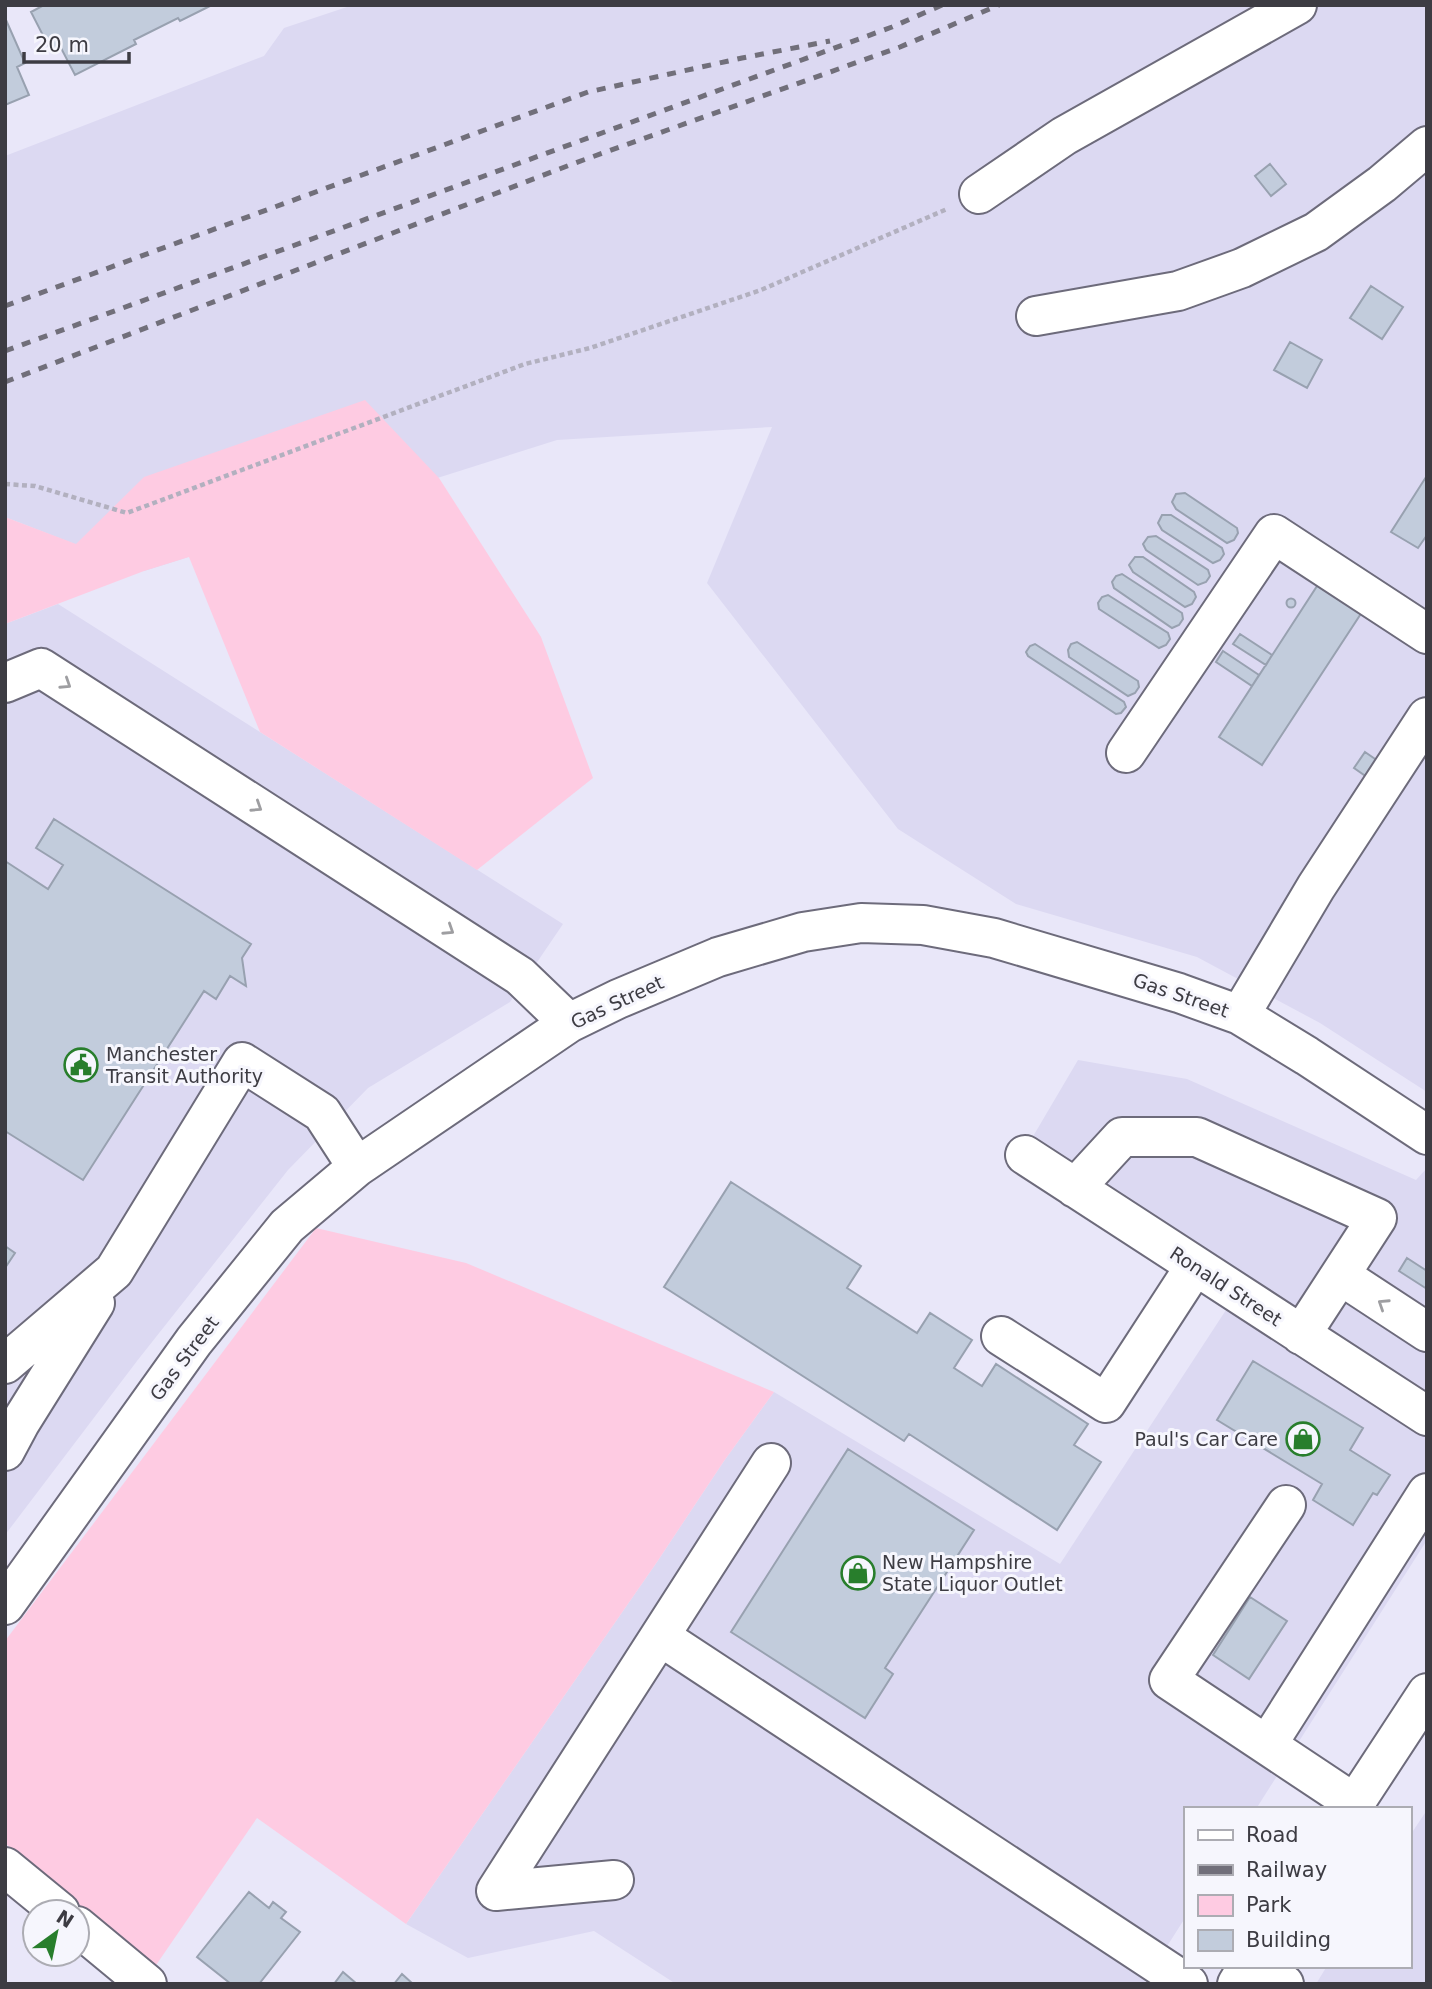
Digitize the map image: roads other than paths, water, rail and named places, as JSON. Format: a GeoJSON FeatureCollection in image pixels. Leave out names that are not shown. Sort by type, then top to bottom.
{"type":"FeatureCollection","features":[{"type":"Feature","properties":{"kind":"street"},"geometry":{"type":"LineString","coordinates":[[979,194],[1063,136],[1297,5]]}},
{"type":"Feature","properties":{"kind":"street"},"geometry":{"type":"LineString","coordinates":[[1036,316],[1178,292],[1242,268],[1316,232],[1427,146]]}},
{"type":"Feature","properties":{"kind":"street"},"geometry":{"type":"LineString","coordinates":[[1126,753],[1274,534],[1427,634]]}},
{"type":"Feature","properties":{"kind":"street"},"geometry":{"type":"LineString","coordinates":[[5,683],[41,668],[520,976],[569,1023]]}},
{"type":"Feature","properties":{"kind":"street"},"geometry":{"type":"LineString","coordinates":[[1240,1015],[1316,887],[1427,718]]}},
{"type":"Feature","properties":{"kind":"street","name":"Gas Street"},"geometry":{"type":"LineString","coordinates":[[5,1605],[194,1341],[287,1226],[357,1167],[569,1023],[718,957],[803,932],[861,922],[923,925],[994,938],[1167,989],[1240,1015],[1427,1135]]}},
{"type":"Feature","properties":{"kind":"street"},"geometry":{"type":"LineString","coordinates":[[5,1451],[242,1062],[322,1113],[357,1167]]}},
{"type":"Feature","properties":{"kind":"street"},"geometry":{"type":"LineString","coordinates":[[1076,1188],[1122,1137],[1197,1137],[1377,1218],[1301,1335]]}},
{"type":"Feature","properties":{"kind":"street","name":"Ronald Street"},"geometry":{"type":"LineString","coordinates":[[1025,1155],[1427,1416]]}},
{"type":"Feature","properties":{"kind":"street"},"geometry":{"type":"LineString","coordinates":[[1001,1336],[1106,1403],[1195,1266]]}},
{"type":"Feature","properties":{"kind":"street"},"geometry":{"type":"LineString","coordinates":[[5,1364],[114,1271]]}},
{"type":"Feature","properties":{"kind":"street"},"geometry":{"type":"LineString","coordinates":[[1340,1275],[1427,1332]]}},
{"type":"Feature","properties":{"kind":"street"},"geometry":{"type":"LineString","coordinates":[[614,1880],[496,1892],[771,1463]]}},
{"type":"Feature","properties":{"kind":"street"},"geometry":{"type":"LineString","coordinates":[[1267,1745],[1427,1493]]}},
{"type":"Feature","properties":{"kind":"street"},"geometry":{"type":"LineString","coordinates":[[1286,1505],[1169,1679],[1353,1806],[1427,1693]]}},
{"type":"Feature","properties":{"kind":"street"},"geometry":{"type":"LineString","coordinates":[[661,1637],[1188,1984]]}},
{"type":"Feature","properties":{"kind":"street"},"geometry":{"type":"LineString","coordinates":[[5,1867],[43,1898]]}},
{"type":"Feature","properties":{"kind":"street"},"geometry":{"type":"LineString","coordinates":[[91,1938],[147,1984]]}},
{"type":"Feature","properties":{"kind":"street"},"geometry":{"type":"LineString","coordinates":[[1237,1984],[1247,1968]]}},
{"type":"Feature","properties":{"kind":"street"},"geometry":{"type":"LineString","coordinates":[[1260,1968],[1284,1984]]}},
{"type":"Feature","properties":{"kind":"railway"},"geometry":{"type":"LineString","coordinates":[[5,351],[892,27],[942,5]]}},
{"type":"Feature","properties":{"kind":"railway"},"geometry":{"type":"LineString","coordinates":[[5,382],[575,163],[900,47],[999,5]]}},
{"type":"Feature","properties":{"kind":"railway"},"geometry":{"type":"LineString","coordinates":[[5,306],[588,92],[830,41]]}},
{"type":"Feature","properties":{"kind":"place","name":"Manchester Transit Authority"},"geometry":{"type":"Point","coordinates":[81,1065]}},
{"type":"Feature","properties":{"kind":"place","name":"Paul's Car Care"},"geometry":{"type":"Point","coordinates":[1303,1439]}},
{"type":"Feature","properties":{"kind":"place","name":"New Hampshire State Liquor Outlet"},"geometry":{"type":"Point","coordinates":[858,1573]}}]}
